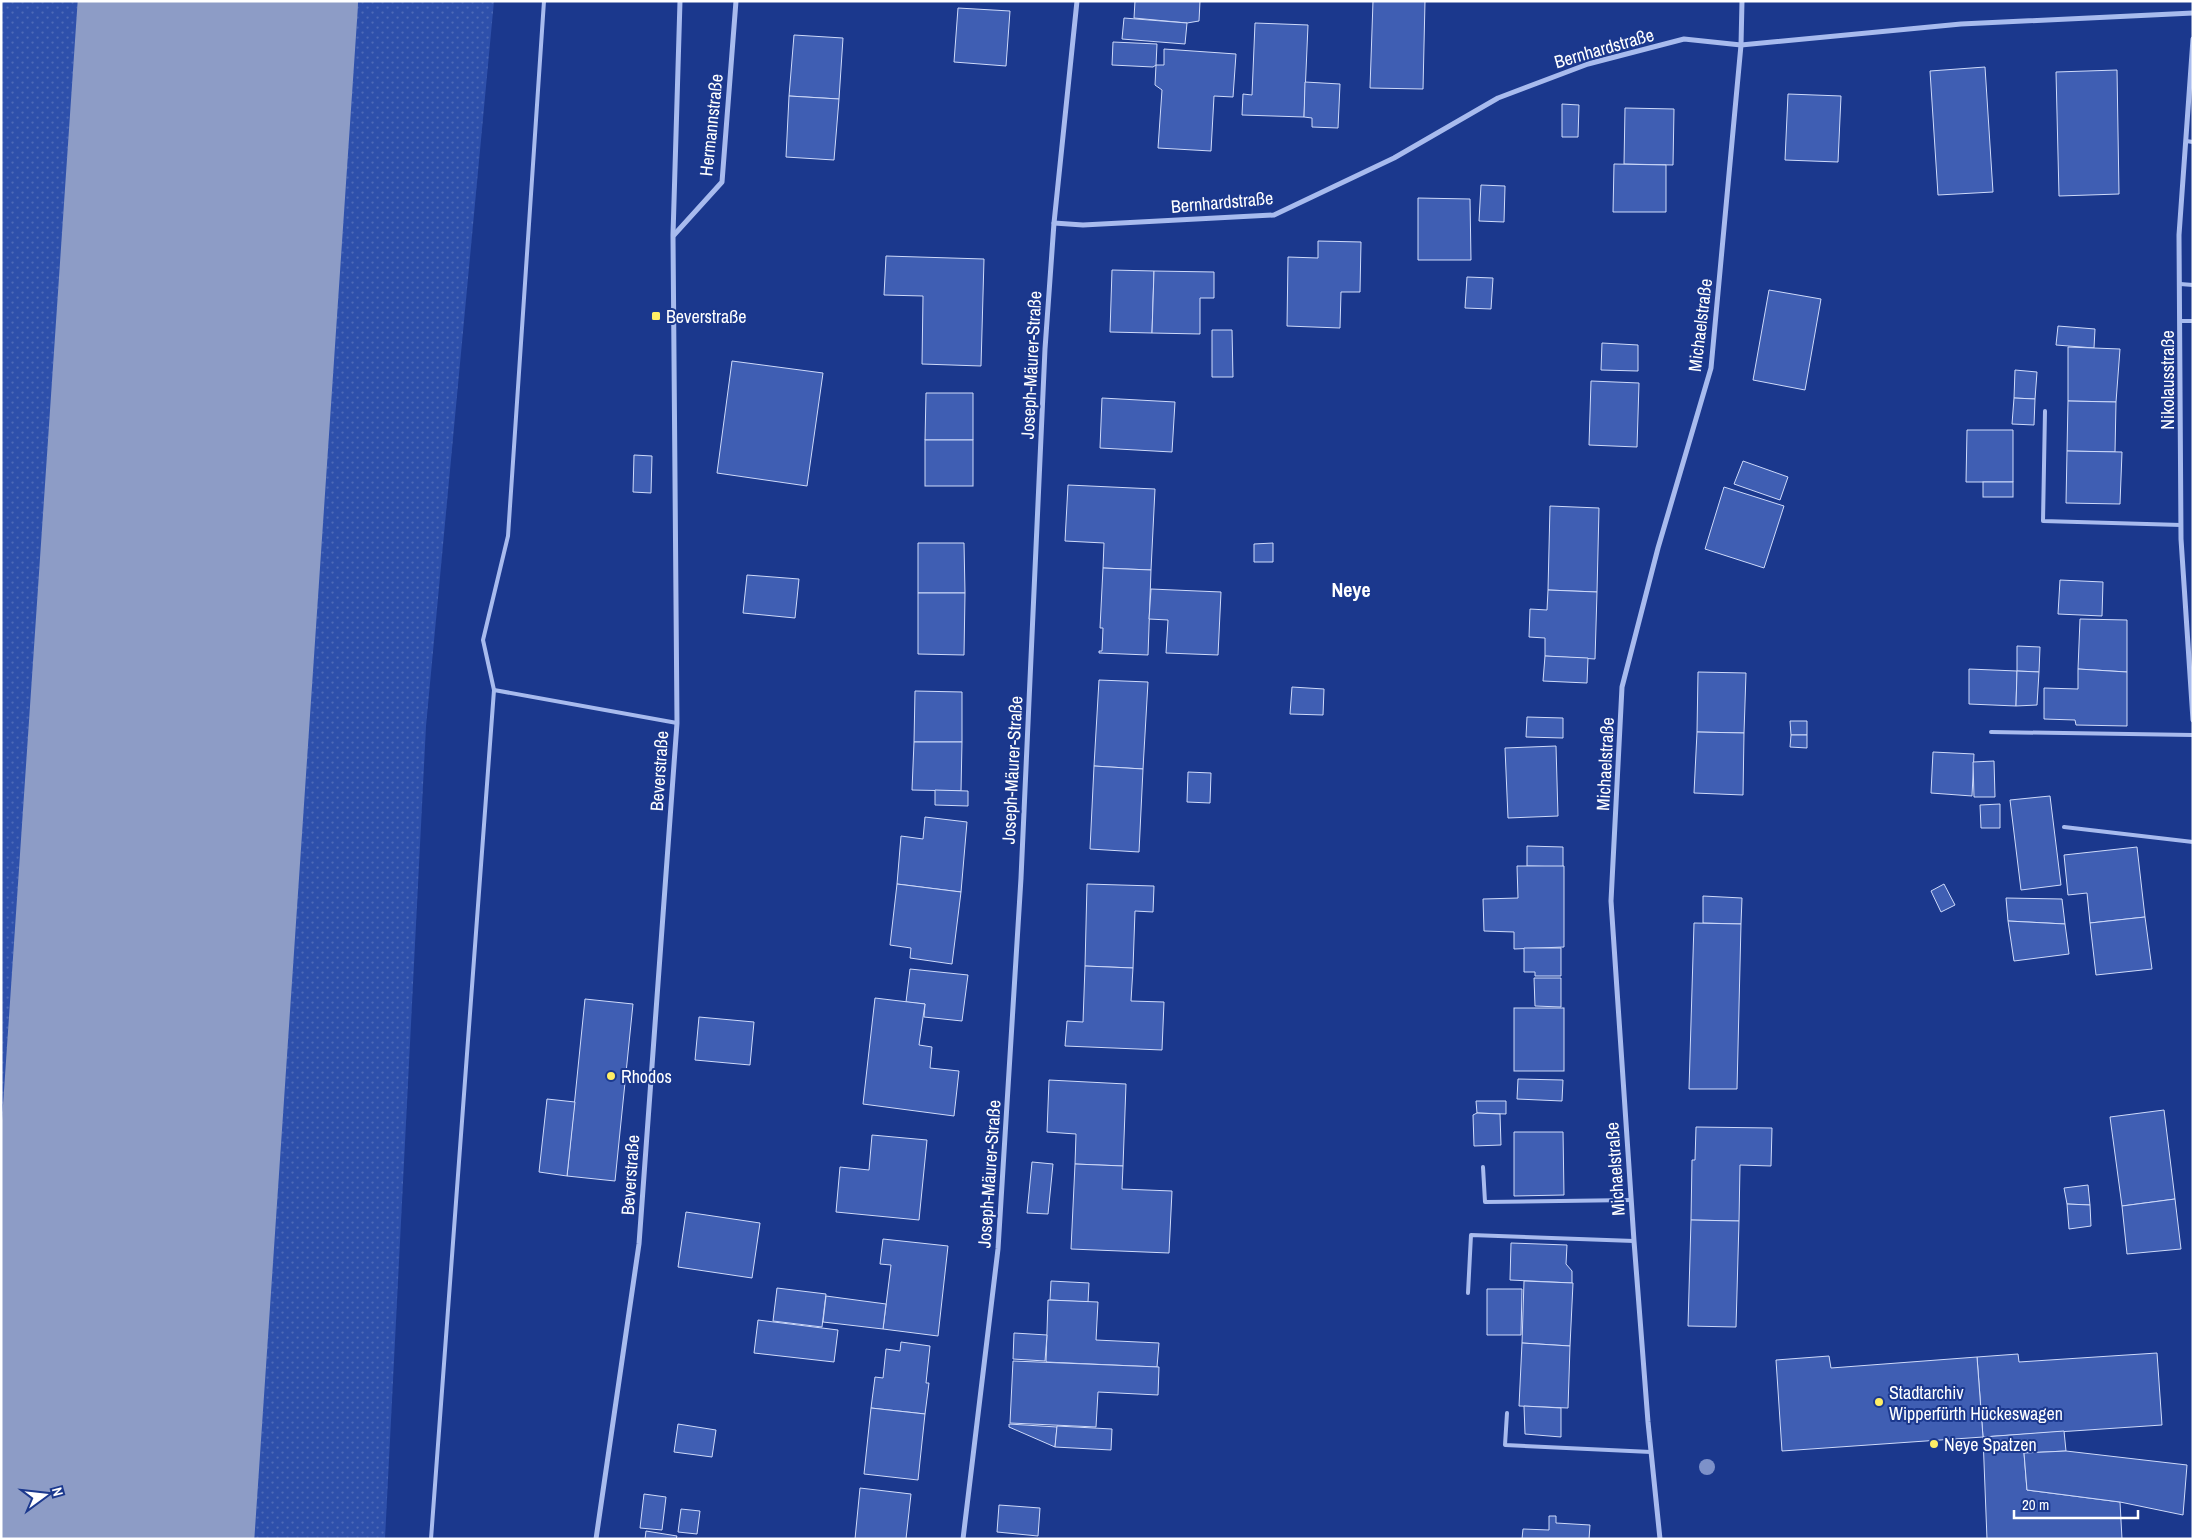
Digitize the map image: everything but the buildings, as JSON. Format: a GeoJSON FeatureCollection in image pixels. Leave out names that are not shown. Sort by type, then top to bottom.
{"type":"FeatureCollection","features":[{"type":"Feature","properties":{"kind":"street","name":"Beverstraße"},"geometry":{"type":"LineString","coordinates":[[596,1539],[639,1244],[677,722],[673,235],[680,1]]}},
{"type":"Feature","properties":{"kind":"street","name":"Hermannstraße"},"geometry":{"type":"LineString","coordinates":[[673,235],[722,182],[736,1]]}},
{"type":"Feature","properties":{"kind":"street","name":"Joseph-Mäurer-Straße"},"geometry":{"type":"LineString","coordinates":[[963,1539],[998,1249],[1020,878],[1045,349],[1054,223],[1077,1]]}},
{"type":"Feature","properties":{"kind":"street","name":"Michaelstraße"},"geometry":{"type":"LineString","coordinates":[[1660,1539],[1634,1241],[1611,901],[1622,687],[1658,548],[1711,368],[1741,45],[1742,1]]}},
{"type":"Feature","properties":{"kind":"street","name":"Bernhardstraße"},"geometry":{"type":"LineString","coordinates":[[1054,223],[1083,225],[1274,215],[1394,158],[1498,98],[1588,64],[1684,39],[1741,45],[1961,24],[2193,14]]}},
{"type":"Feature","properties":{"kind":"street","name":"Nikolausstraße"},"geometry":{"type":"LineString","coordinates":[[2193,39],[2179,235],[2181,525],[2193,720]]}},
{"type":"Feature","properties":{"kind":"lane"},"geometry":{"type":"LineString","coordinates":[[431,1539],[494,690],[483,640],[508,536],[544,1]]}},
{"type":"Feature","properties":{"kind":"lane"},"geometry":{"type":"LineString","coordinates":[[2186,142],[2193,142]]}},
{"type":"Feature","properties":{"kind":"lane"},"geometry":{"type":"LineString","coordinates":[[2180,284],[2193,285]]}},
{"type":"Feature","properties":{"kind":"lane"},"geometry":{"type":"LineString","coordinates":[[2180,321],[2193,321]]}},
{"type":"Feature","properties":{"kind":"lane"},"geometry":{"type":"LineString","coordinates":[[2045,411],[2043,521],[2181,525]]}},
{"type":"Feature","properties":{"kind":"lane"},"geometry":{"type":"LineString","coordinates":[[494,690],[677,722]]}},
{"type":"Feature","properties":{"kind":"lane"},"geometry":{"type":"LineString","coordinates":[[1991,732],[2193,735]]}},
{"type":"Feature","properties":{"kind":"lane"},"geometry":{"type":"LineString","coordinates":[[2064,827],[2193,842]]}},
{"type":"Feature","properties":{"kind":"lane"},"geometry":{"type":"LineString","coordinates":[[1483,1167],[1485,1202],[1631,1200]]}},
{"type":"Feature","properties":{"kind":"lane"},"geometry":{"type":"LineString","coordinates":[[1468,1293],[1471,1235],[1634,1241]]}},
{"type":"Feature","properties":{"kind":"lane"},"geometry":{"type":"LineString","coordinates":[[1507,1413],[1505,1445],[1651,1452]]}},
{"type":"Feature","properties":{"kind":"shaded area"},"geometry":{"type":"Polygon","coordinates":[[[1,1],[494,1],[426,726],[385,1539],[1,1539],[1,1]]]}},
{"type":"Feature","properties":{"kind":"runway"},"geometry":{"type":"LineString","coordinates":[[114,1539],[218,1]]}},
{"type":"Feature","properties":{"kind":"place","name":"Beverstraße"},"geometry":{"type":"Point","coordinates":[656,316]}},
{"type":"Feature","properties":{"kind":"place","name":"Rhodos"},"geometry":{"type":"Point","coordinates":[611,1076]}},
{"type":"Feature","properties":{"kind":"place","name":"Stadtarchiv Wipperfürth Hückeswagen"},"geometry":{"type":"Point","coordinates":[1879,1402]}},
{"type":"Feature","properties":{"kind":"place","name":"Neye Spatzen"},"geometry":{"type":"Point","coordinates":[1934,1444]}},
{"type":"Feature","properties":{"kind":"district","name":"Neye"},"geometry":{"type":"Point","coordinates":[1351,589]}}]}
